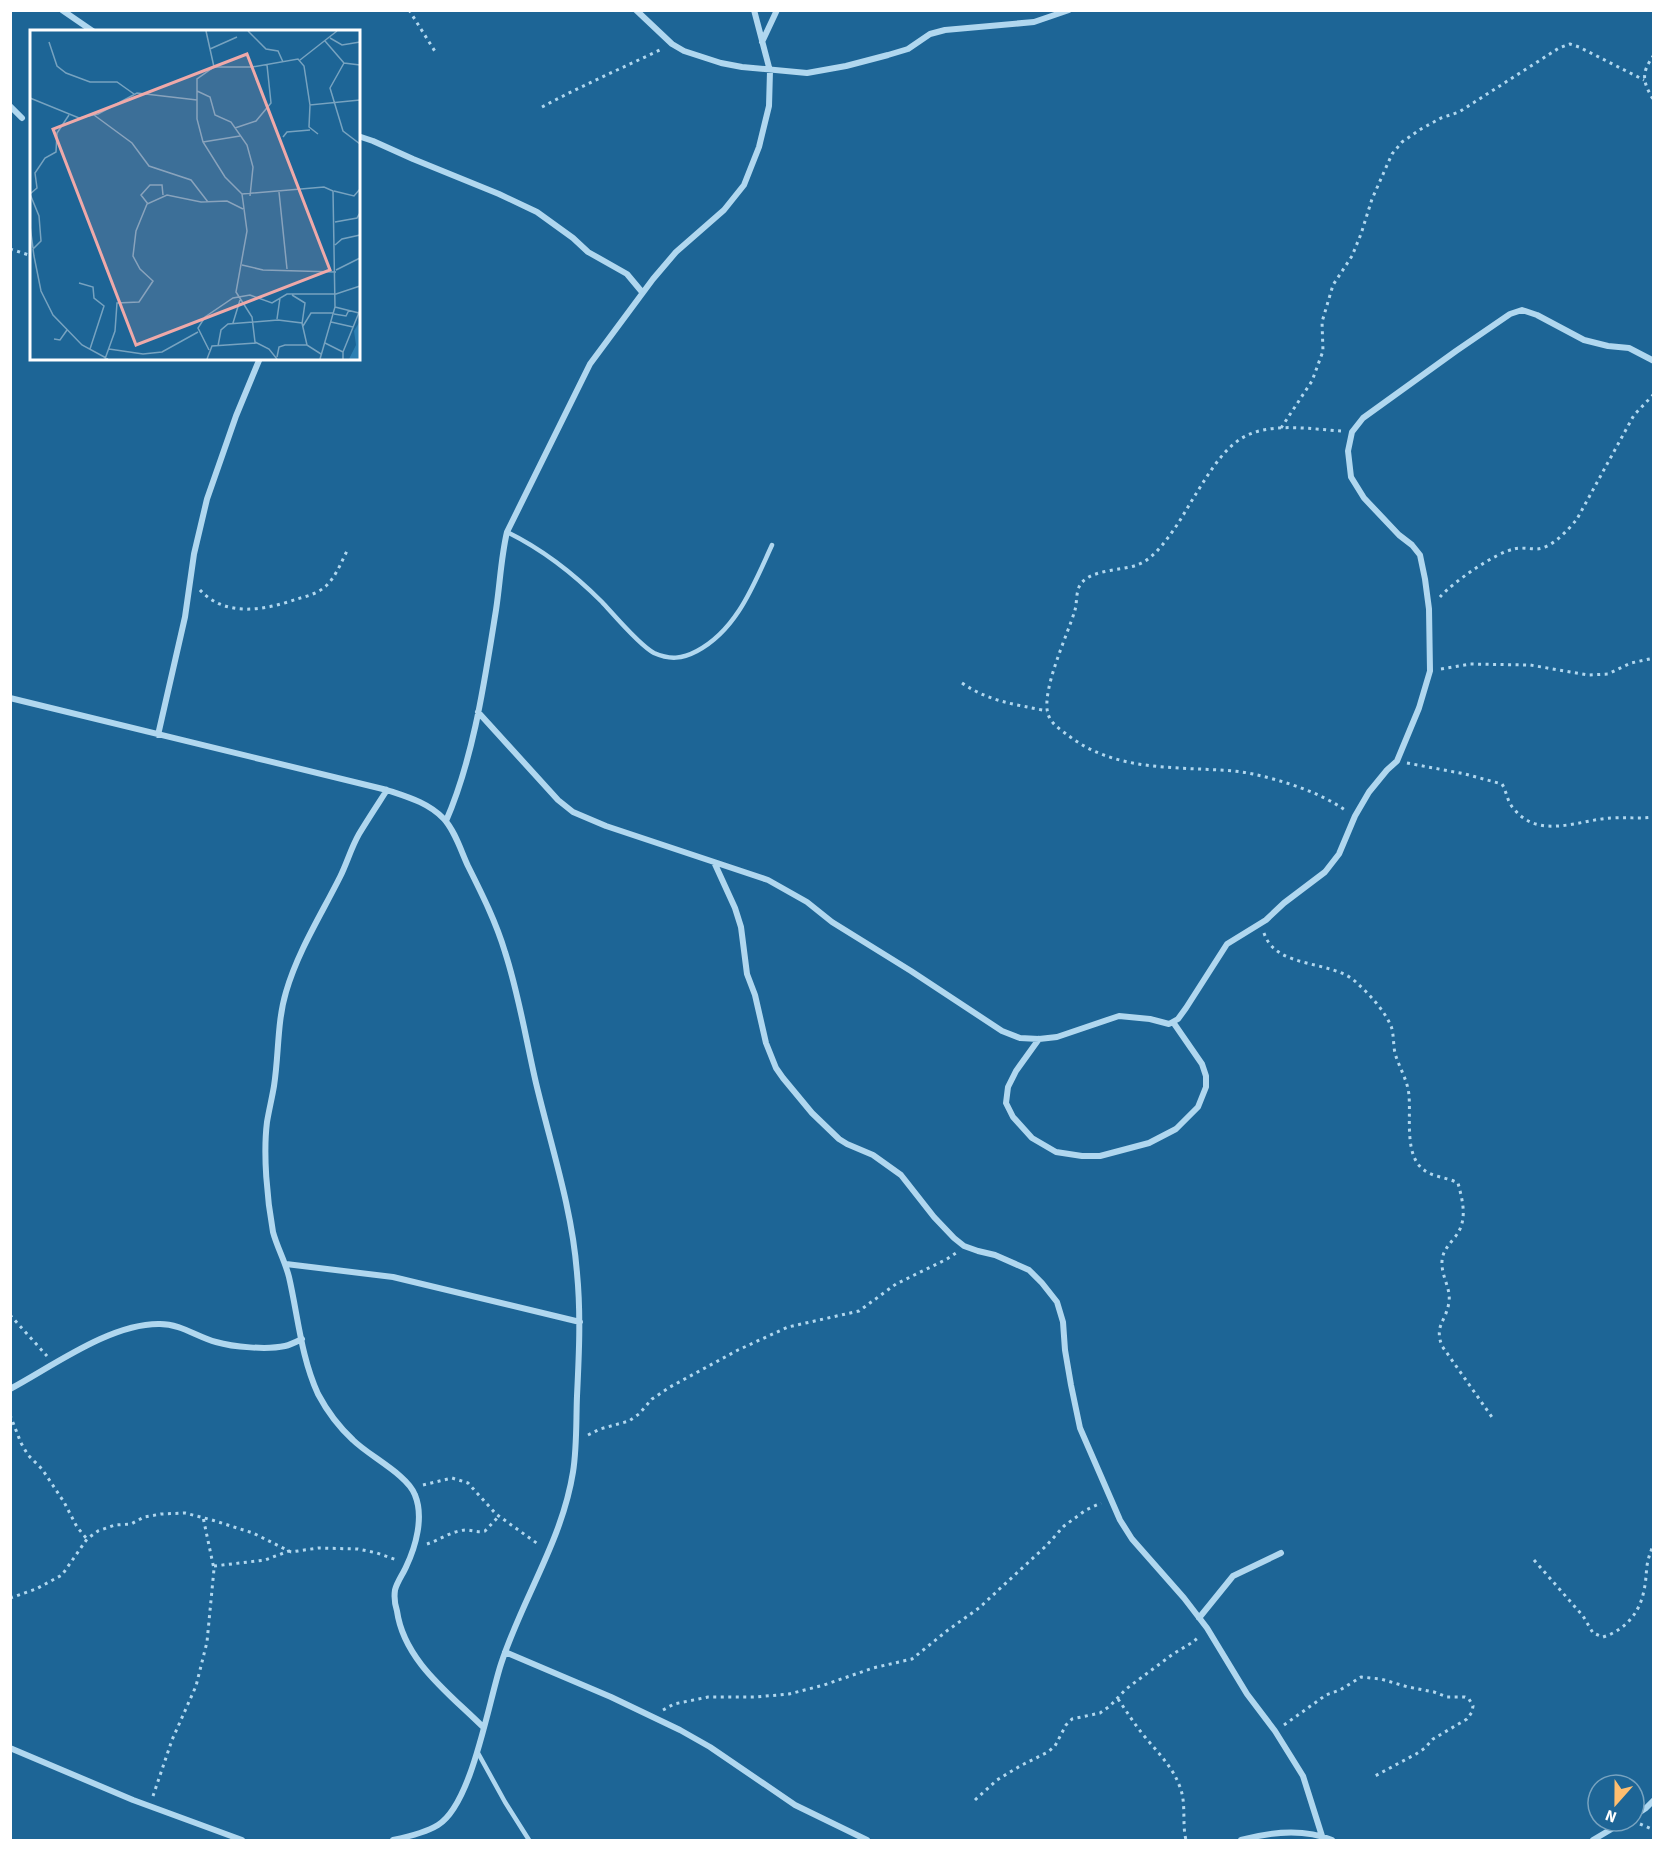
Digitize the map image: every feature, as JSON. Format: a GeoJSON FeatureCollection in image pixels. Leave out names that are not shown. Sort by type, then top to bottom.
{"type":"FeatureCollection","features":[{"type":"Feature","properties":{"kind":"street"},"geometry":{"type":"LineString","coordinates":[[62,10],[91,30]]}},
{"type":"Feature","properties":{"kind":"street"},"geometry":{"type":"LineString","coordinates":[[636,10],[672,44],[684,51],[721,63],[807,74],[908,49],[920,43],[930,34],[938,32],[1034,22],[1069,10]]}},
{"type":"Feature","properties":{"kind":"street"},"geometry":{"type":"LineString","coordinates":[[446,822],[455,800],[478,712],[507,532],[590,364],[642,292],[676,252],[724,210],[744,185],[753,165],[769,106],[770,71],[754,10]]}},
{"type":"Feature","properties":{"kind":"street"},"geometry":{"type":"LineString","coordinates":[[762,42],[777,10]]}},
{"type":"Feature","properties":{"kind":"street"},"geometry":{"type":"LineString","coordinates":[[10,106],[22,118]]}},
{"type":"Feature","properties":{"kind":"street"},"geometry":{"type":"LineString","coordinates":[[360,137],[500,194],[537,212],[588,252],[627,274],[642,292]]}},
{"type":"Feature","properties":{"kind":"street"},"geometry":{"type":"LineString","coordinates":[[478,712],[564,807],[606,826],[768,880],[807,902],[832,922],[911,970],[1002,1031],[1020,1038],[1056,1037],[1119,1016],[1150,1019],[1169,1024],[1178,1019],[1186,1008],[1227,944],[1266,920],[1284,903],[1325,872],[1339,854],[1355,816],[1369,792],[1397,761],[1430,671],[1429,609],[1420,555],[1364,498],[1351,477],[1348,451],[1352,432],[1363,418],[1456,351],[1510,314],[1522,310],[1537,315],[1584,340],[1629,348],[1653,361]]}},
{"type":"Feature","properties":{"kind":"street"},"geometry":{"type":"LineString","coordinates":[[158,735],[185,617],[194,554],[207,498],[236,416],[259,360]]}},
{"type":"Feature","properties":{"kind":"street"},"geometry":{"type":"LineString","coordinates":[[10,698],[387,790],[430,807],[446,822],[494,918],[518,996],[536,1082],[568,1212],[577,1273],[580,1322],[573,1473],[549,1553],[505,1652],[483,1727],[478,1753],[458,1801],[450,1815],[437,1826],[393,1840]]}},
{"type":"Feature","properties":{"kind":"street"},"geometry":{"type":"LineString","coordinates":[[387,790],[358,836],[294,967],[285,994],[267,1121],[266,1177],[274,1234],[286,1264],[309,1373],[324,1405],[353,1440],[406,1480],[415,1494],[418,1507],[413,1550],[395,1589],[398,1621],[415,1657],[436,1682],[483,1727]]}},
{"type":"Feature","properties":{"kind":"street"},"geometry":{"type":"LineString","coordinates":[[714,862],[741,927],[747,974],[766,1043],[776,1068],[793,1091],[828,1130],[847,1144],[886,1163],[901,1175],[954,1238],[964,1246],[995,1255],[1029,1270],[1056,1302],[1063,1322],[1065,1350],[1080,1428],[1120,1520],[1132,1539],[1207,1628],[1247,1694],[1275,1731],[1303,1776],[1322,1836]]}},
{"type":"Feature","properties":{"kind":"street"},"geometry":{"type":"LineString","coordinates":[[1039,1039],[1016,1071],[1008,1087],[1006,1104],[1013,1117],[1032,1138],[1056,1152],[1100,1156],[1149,1143],[1176,1130],[1198,1107],[1206,1087],[1206,1076],[1202,1064],[1173,1022]]}},
{"type":"Feature","properties":{"kind":"street"},"geometry":{"type":"LineString","coordinates":[[286,1264],[393,1277],[580,1322]]}},
{"type":"Feature","properties":{"kind":"street"},"geometry":{"type":"LineString","coordinates":[[10,1389],[103,1338],[131,1327],[159,1323],[177,1325],[217,1342],[275,1348],[302,1339]]}},
{"type":"Feature","properties":{"kind":"street"},"geometry":{"type":"LineString","coordinates":[[1199,1618],[1233,1576],[1281,1553]]}},
{"type":"Feature","properties":{"kind":"street"},"geometry":{"type":"LineString","coordinates":[[505,1652],[652,1716],[710,1747],[795,1804],[867,1840]]}},
{"type":"Feature","properties":{"kind":"street"},"geometry":{"type":"LineString","coordinates":[[10,1748],[150,1806],[242,1840]]}},
{"type":"Feature","properties":{"kind":"street"},"geometry":{"type":"LineString","coordinates":[[1241,1840],[1286,1832],[1322,1836],[1332,1840]]}},
{"type":"Feature","properties":{"kind":"lane"},"geometry":{"type":"LineString","coordinates":[[507,532],[532,544],[558,561],[652,652],[667,658],[678,659],[708,645],[735,617],[771,545]]}},
{"type":"Feature","properties":{"kind":"lane"},"geometry":{"type":"LineString","coordinates":[[478,1753],[529,1840]]}},
{"type":"Feature","properties":{"kind":"path"},"geometry":{"type":"LineString","coordinates":[[409,10],[436,53]]}},
{"type":"Feature","properties":{"kind":"path"},"geometry":{"type":"LineString","coordinates":[[542,107],[579,87],[672,44]]}},
{"type":"Feature","properties":{"kind":"path"},"geometry":{"type":"LineString","coordinates":[[1281,428],[1312,381],[1323,351],[1322,322],[1333,285],[1352,256],[1372,199],[1392,154],[1402,142],[1441,118],[1459,112],[1559,48],[1570,45],[1579,47],[1644,80]]}},
{"type":"Feature","properties":{"kind":"path"},"geometry":{"type":"LineString","coordinates":[[1653,55],[1646,66],[1644,80],[1653,101]]}},
{"type":"Feature","properties":{"kind":"path"},"geometry":{"type":"LineString","coordinates":[[10,249],[30,255]]}},
{"type":"Feature","properties":{"kind":"path"},"geometry":{"type":"LineString","coordinates":[[1429,609],[1455,583],[1494,559],[1515,548],[1539,549],[1571,526],[1634,415],[1653,394]]}},
{"type":"Feature","properties":{"kind":"path"},"geometry":{"type":"LineString","coordinates":[[1352,432],[1281,428],[1259,432],[1240,439],[1227,451],[1194,497],[1179,523],[1150,557],[1136,565],[1100,573],[1086,579],[1079,587],[1075,610],[1051,679],[1047,711],[1050,720],[1063,731],[1083,747],[1104,757],[1145,766],[1227,769],[1252,774],[1313,793],[1355,816]]}},
{"type":"Feature","properties":{"kind":"path"},"geometry":{"type":"LineString","coordinates":[[191,576],[211,599],[237,609],[265,609],[320,591],[334,576],[348,549]]}},
{"type":"Feature","properties":{"kind":"path"},"geometry":{"type":"LineString","coordinates":[[1430,671],[1470,664],[1530,665],[1588,675],[1608,674],[1631,663],[1653,658]]}},
{"type":"Feature","properties":{"kind":"path"},"geometry":{"type":"LineString","coordinates":[[962,683],[977,693],[1002,703],[1047,711]]}},
{"type":"Feature","properties":{"kind":"path"},"geometry":{"type":"LineString","coordinates":[[1397,761],[1465,774],[1502,784],[1513,808],[1523,818],[1537,826],[1580,824],[1611,818],[1653,817]]}},
{"type":"Feature","properties":{"kind":"path"},"geometry":{"type":"LineString","coordinates":[[1266,920],[1264,933],[1266,941],[1273,949],[1304,963],[1343,973],[1354,980],[1369,994],[1392,1028],[1395,1053],[1404,1074],[1409,1096],[1411,1146],[1416,1161],[1424,1170],[1449,1178],[1458,1184],[1464,1215],[1457,1235],[1446,1247],[1443,1256],[1443,1274],[1449,1294],[1446,1314],[1438,1332],[1439,1339],[1442,1347],[1494,1420]]}},
{"type":"Feature","properties":{"kind":"path"},"geometry":{"type":"LineString","coordinates":[[575,1441],[600,1429],[629,1420],[639,1414],[652,1399],[670,1387],[738,1350],[788,1327],[859,1311],[896,1284],[947,1259],[964,1246]]}},
{"type":"Feature","properties":{"kind":"path"},"geometry":{"type":"LineString","coordinates":[[10,1315],[54,1364]]}},
{"type":"Feature","properties":{"kind":"path"},"geometry":{"type":"LineString","coordinates":[[10,1415],[28,1455],[42,1469],[77,1527],[87,1539]]}},
{"type":"Feature","properties":{"kind":"path"},"geometry":{"type":"LineString","coordinates":[[410,1486],[427,1485],[452,1478],[460,1480],[473,1487],[489,1508],[549,1553]]}},
{"type":"Feature","properties":{"kind":"path"},"geometry":{"type":"LineString","coordinates":[[652,1716],[674,1704],[708,1697],[789,1694],[873,1668],[912,1659],[979,1608],[1046,1546],[1064,1526],[1086,1509],[1111,1499]]}},
{"type":"Feature","properties":{"kind":"path"},"geometry":{"type":"LineString","coordinates":[[10,1598],[36,1589],[62,1575],[87,1539],[107,1527],[131,1524],[152,1515],[185,1513],[203,1517],[253,1533],[289,1551]]}},
{"type":"Feature","properties":{"kind":"path"},"geometry":{"type":"LineString","coordinates":[[413,1550],[459,1531],[485,1532],[499,1516]]}},
{"type":"Feature","properties":{"kind":"path"},"geometry":{"type":"LineString","coordinates":[[150,1806],[172,1740],[196,1686],[207,1642],[214,1566],[203,1517]]}},
{"type":"Feature","properties":{"kind":"path"},"geometry":{"type":"LineString","coordinates":[[1534,1560],[1583,1616],[1593,1632],[1603,1637],[1625,1626],[1634,1613],[1644,1593],[1647,1566],[1653,1543]]}},
{"type":"Feature","properties":{"kind":"path"},"geometry":{"type":"LineString","coordinates":[[214,1566],[265,1560],[289,1551],[327,1548],[358,1549],[408,1564]]}},
{"type":"Feature","properties":{"kind":"path"},"geometry":{"type":"LineString","coordinates":[[975,1800],[997,1780],[1048,1752],[1055,1746],[1066,1725],[1072,1719],[1100,1713],[1118,1699],[1126,1689],[1193,1642],[1207,1628]]}},
{"type":"Feature","properties":{"kind":"path"},"geometry":{"type":"LineString","coordinates":[[1275,1731],[1326,1695],[1362,1677],[1380,1679],[1447,1697],[1469,1699],[1473,1707],[1467,1719],[1433,1739],[1416,1754],[1375,1776]]}},
{"type":"Feature","properties":{"kind":"path"},"geometry":{"type":"LineString","coordinates":[[1118,1699],[1143,1735],[1173,1770],[1182,1791],[1186,1840]]}}]}
